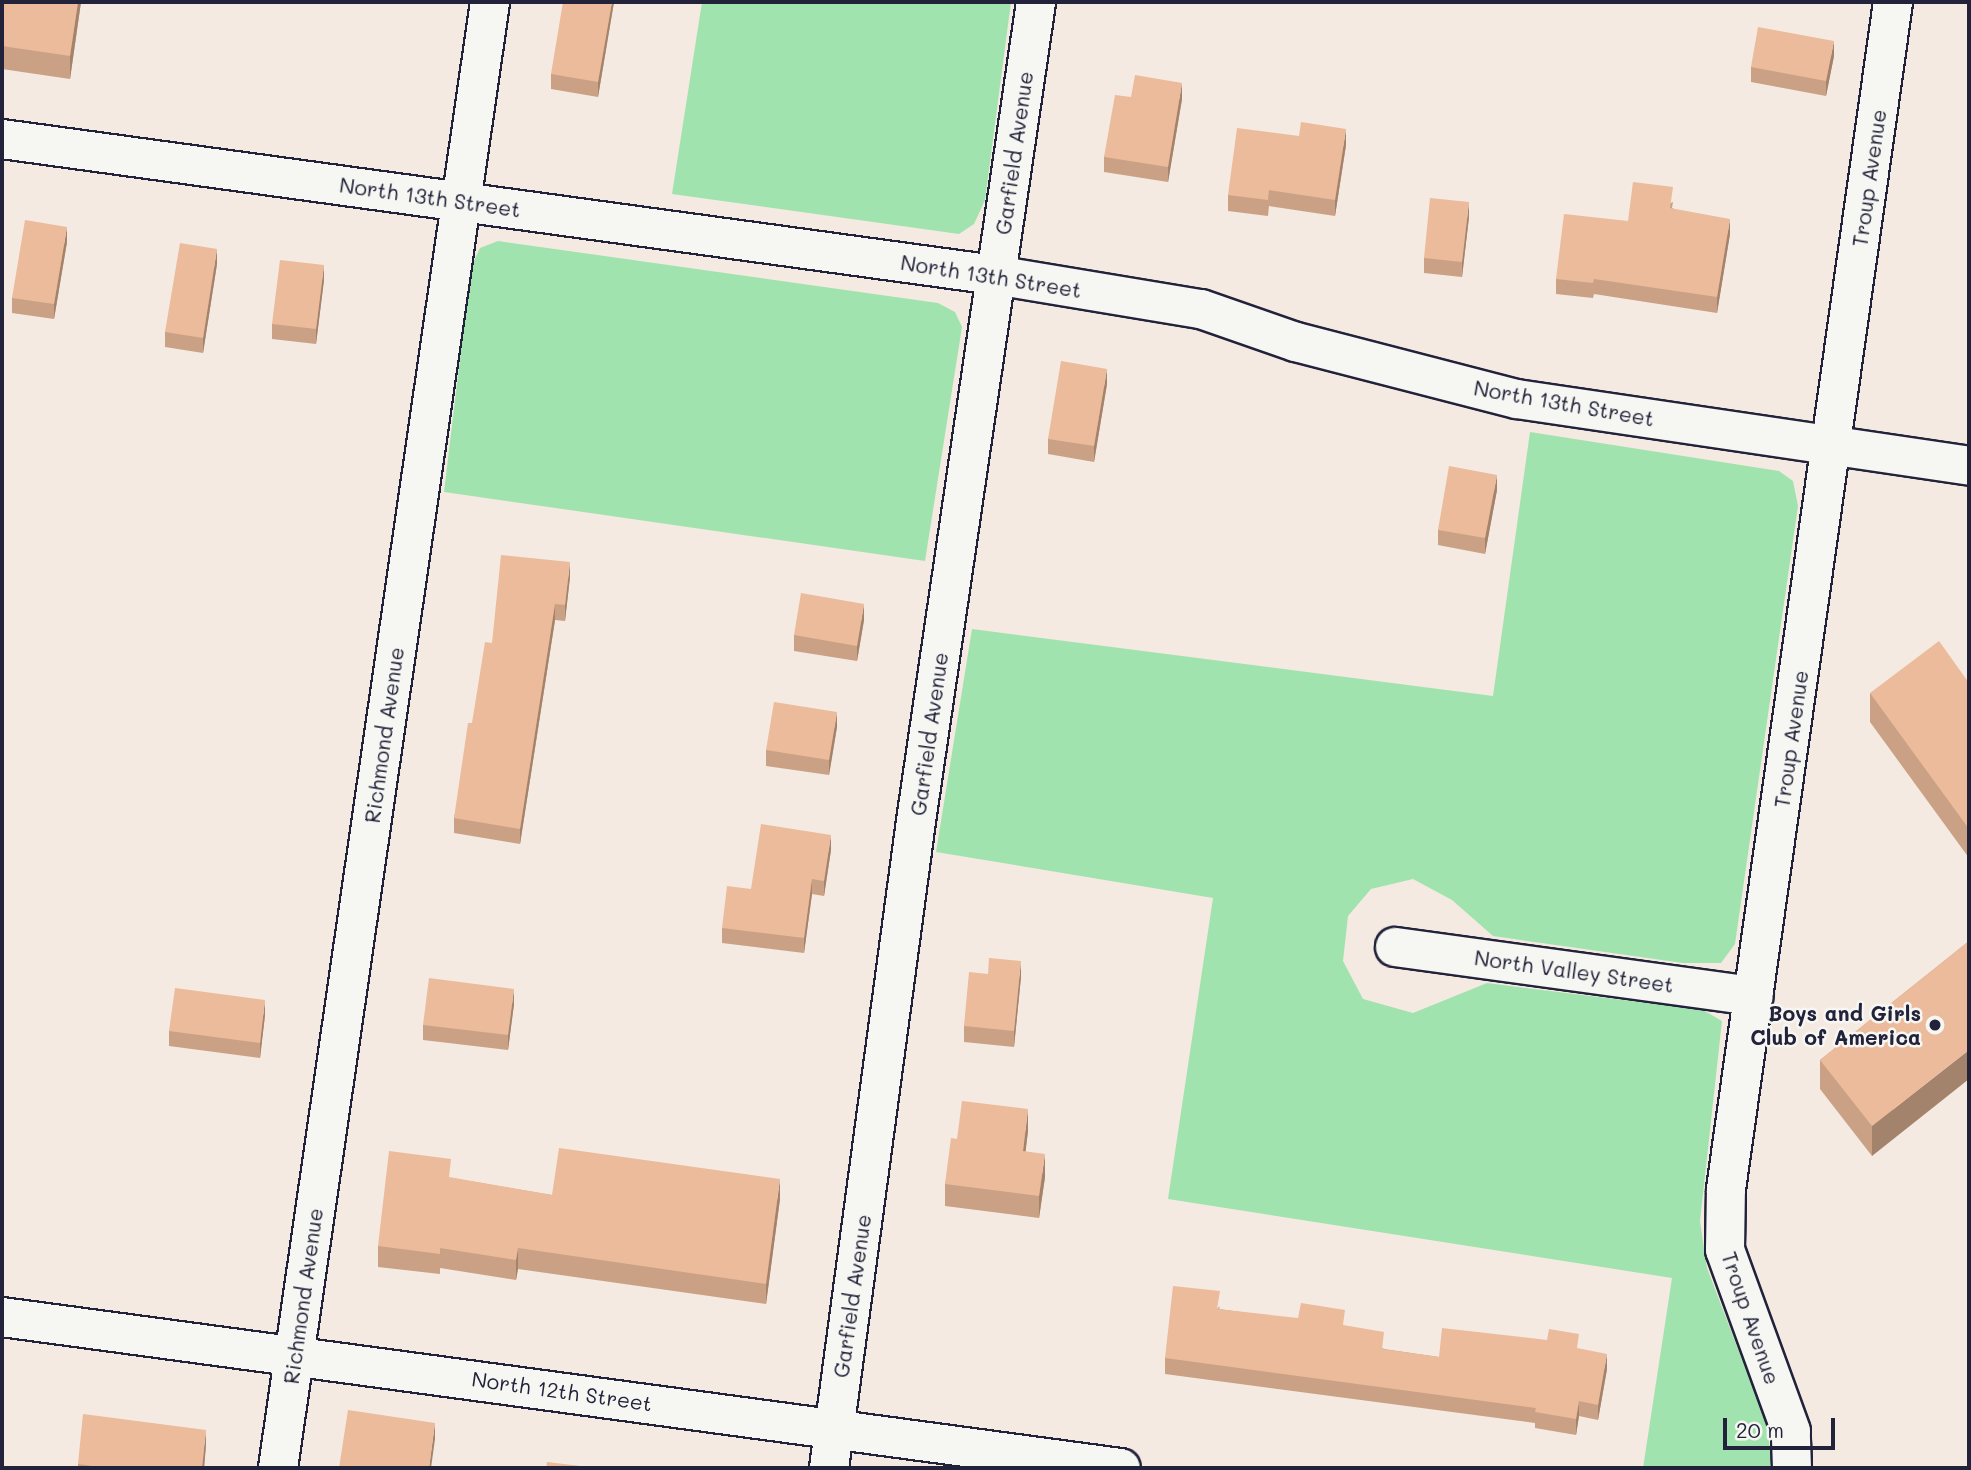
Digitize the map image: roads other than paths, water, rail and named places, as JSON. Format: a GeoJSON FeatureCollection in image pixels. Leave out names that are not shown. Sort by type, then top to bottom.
{"type":"FeatureCollection","features":[{"type":"Feature","properties":{"kind":"street","name":"Richmond Avenue"},"geometry":{"type":"LineString","coordinates":[[278,1468],[490,2]]}},
{"type":"Feature","properties":{"kind":"street","name":"Garfield Avenue"},"geometry":{"type":"LineString","coordinates":[[829,1468],[914,834],[1036,2]]}},
{"type":"Feature","properties":{"kind":"street","name":"Troup Avenue"},"geometry":{"type":"LineString","coordinates":[[1792,1468],[1791,1431],[1725,1250],[1726,1189],[1893,2]]}},
{"type":"Feature","properties":{"kind":"street","name":"North 13th Street"},"geometry":{"type":"LineString","coordinates":[[2,139],[995,275],[1201,309],[1296,342],[1517,399],[1969,466]]}},
{"type":"Feature","properties":{"kind":"street","name":"North Valley Street"},"geometry":{"type":"LineString","coordinates":[[1395,947],[1754,996]]}},
{"type":"Feature","properties":{"kind":"street","name":"North 12th Street"},"geometry":{"type":"LineString","coordinates":[[2,1317],[1121,1468]]}},
{"type":"Feature","properties":{"kind":"place","name":"Boys and Girls Club of America"},"geometry":{"type":"Point","coordinates":[1935,1025]}}]}
